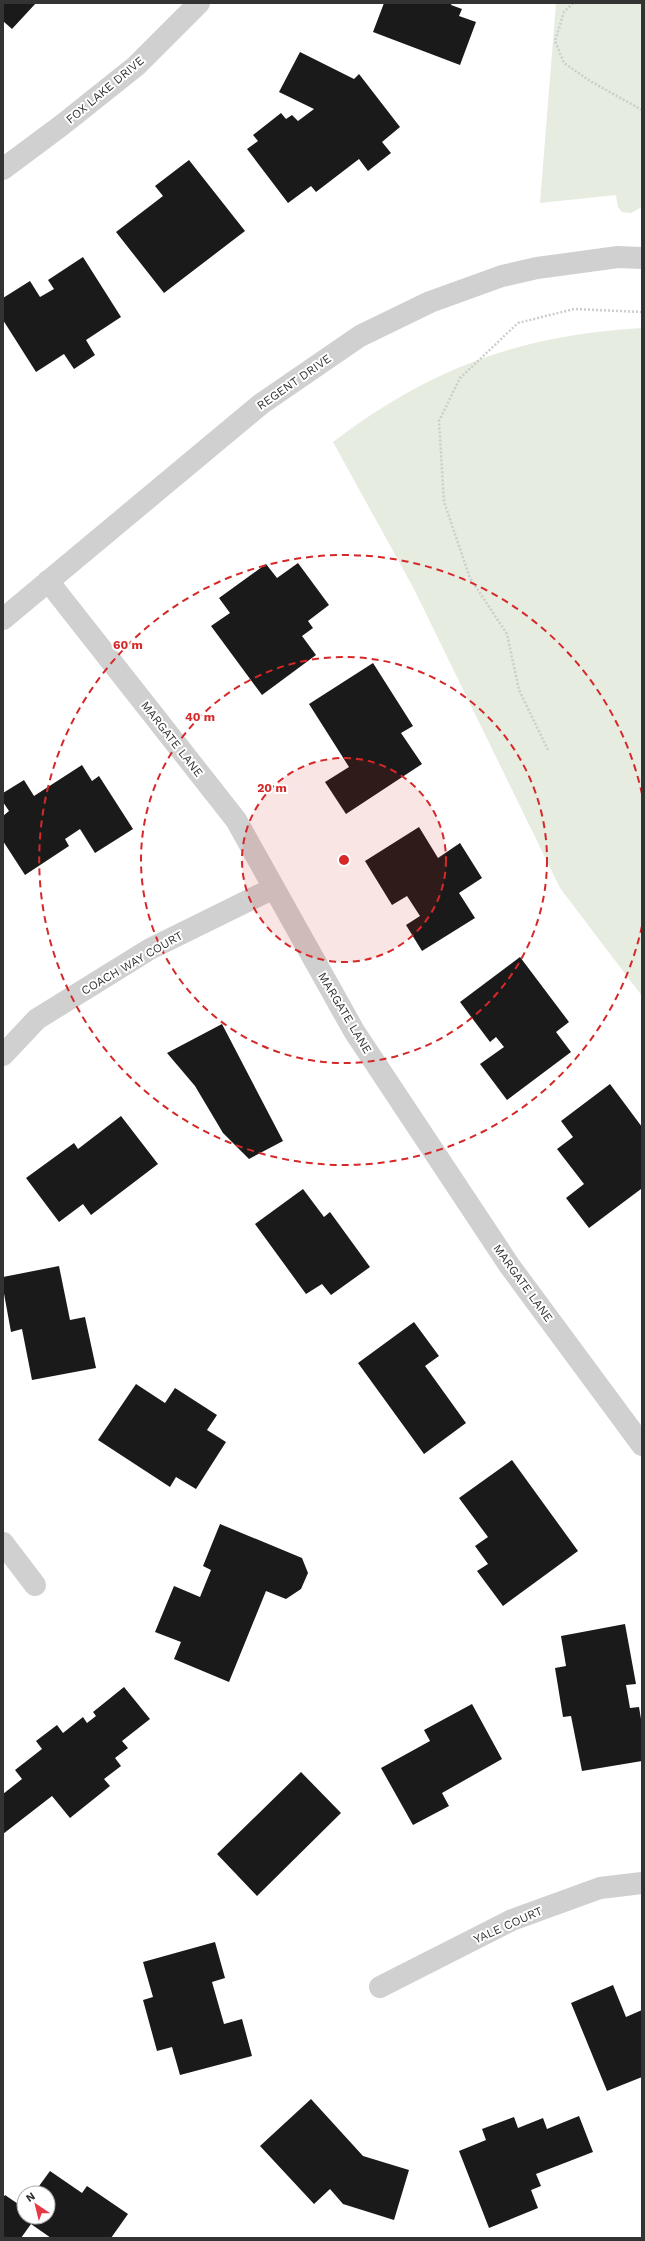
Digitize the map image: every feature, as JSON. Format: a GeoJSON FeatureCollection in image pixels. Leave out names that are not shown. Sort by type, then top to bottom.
{"type":"FeatureCollection","features":[{"type":"Feature","properties":{"kind":"street","name":"FOX LAKE DRIVE"},"geometry":{"type":"LineString","coordinates":[[3,169],[62,125],[136,66],[199,3]]}},
{"type":"Feature","properties":{"kind":"street","name":"REGENT DRIVE"},"geometry":{"type":"LineString","coordinates":[[3,619],[261,404],[360,336],[430,302],[502,276],[537,268],[618,257],[642,258]]}},
{"type":"Feature","properties":{"kind":"street","name":"MARGATE LANE"},"geometry":{"type":"LineString","coordinates":[[48,581],[236,820],[367,1050],[509,1265],[642,1445]]}},
{"type":"Feature","properties":{"kind":"street","name":"COACH WAY COURT"},"geometry":{"type":"LineString","coordinates":[[3,1055],[37,1019],[150,950],[274,888]]}},
{"type":"Feature","properties":{"kind":"street"},"geometry":{"type":"LineString","coordinates":[[3,1543],[35,1584]]}},
{"type":"Feature","properties":{"kind":"street","name":"YALE COURT"},"geometry":{"type":"LineString","coordinates":[[380,1987],[512,1920],[600,1888],[642,1883]]}},
{"type":"Feature","properties":{"kind":"path"},"geometry":{"type":"LineString","coordinates":[[573,3],[564,12],[555,41],[564,63],[590,81],[642,110]]}},
{"type":"Feature","properties":{"kind":"path"},"geometry":{"type":"LineString","coordinates":[[548,750],[519,690],[507,634],[470,578],[444,502],[439,421],[460,378],[518,323],[574,309],[642,312]]}},
{"type":"Feature","properties":{"kind":"shaded area"},"geometry":{"type":"Polygon","coordinates":[[[556,3],[642,3],[642,207],[631,213],[622,212],[618,207],[616,195],[540,203],[556,3]]]}},
{"type":"Feature","properties":{"kind":"shaded area"},"geometry":{"type":"Polygon","coordinates":[[[642,328],[642,996],[560,888],[414,589],[333,442],[369,416],[405,394],[441,375],[478,360],[516,348],[556,338],[642,328]]]}},
{"type":"Feature","properties":{"kind":"building"},"geometry":{"type":"Polygon","coordinates":[[[3,3],[36,3],[12,29],[3,21],[3,3]]]}},
{"type":"Feature","properties":{"kind":"building"},"geometry":{"type":"Polygon","coordinates":[[[384,3],[452,3],[451,5],[462,9],[459,16],[476,22],[460,65],[373,32],[384,3]]]}},
{"type":"Feature","properties":{"kind":"building"},"geometry":{"type":"Polygon","coordinates":[[[300,52],[354,79],[359,74],[400,127],[382,142],[391,153],[368,171],[359,159],[316,192],[311,186],[288,203],[247,149],[258,141],[253,135],[281,113],[286,119],[292,115],[298,121],[314,109],[279,92],[300,52]]]}},
{"type":"Feature","properties":{"kind":"building"},"geometry":{"type":"Polygon","coordinates":[[[189,160],[245,231],[164,293],[116,232],[163,196],[155,186],[189,160]]]}},
{"type":"Feature","properties":{"kind":"building"},"geometry":{"type":"Polygon","coordinates":[[[83,257],[121,317],[86,340],[95,355],[74,369],[64,354],[36,372],[3,320],[3,298],[30,281],[40,297],[54,289],[48,280],[83,257]]]}},
{"type":"Feature","properties":{"kind":"building"},"geometry":{"type":"Polygon","coordinates":[[[298,563],[329,605],[308,621],[313,628],[302,636],[316,655],[262,695],[211,626],[230,613],[219,598],[266,564],[277,578],[298,563]]]}},
{"type":"Feature","properties":{"kind":"building"},"geometry":{"type":"Polygon","coordinates":[[[373,663],[413,726],[401,733],[422,764],[346,814],[325,782],[349,767],[309,704],[373,663]]]}},
{"type":"Feature","properties":{"kind":"building"},"geometry":{"type":"Polygon","coordinates":[[[82,765],[92,781],[99,776],[133,829],[95,853],[80,829],[65,839],[69,846],[25,875],[3,841],[3,816],[9,811],[3,802],[3,793],[24,780],[34,796],[82,765]]]}},
{"type":"Feature","properties":{"kind":"building"},"geometry":{"type":"Polygon","coordinates":[[[419,827],[438,858],[460,843],[482,878],[459,893],[475,918],[422,951],[406,925],[420,916],[407,896],[392,905],[365,861],[419,827]]]}},
{"type":"Feature","properties":{"kind":"building"},"geometry":{"type":"Polygon","coordinates":[[[520,957],[569,1022],[556,1032],[571,1052],[507,1100],[480,1064],[504,1047],[496,1037],[490,1042],[460,1002],[520,957]]]}},
{"type":"Feature","properties":{"kind":"building"},"geometry":{"type":"Polygon","coordinates":[[[222,1024],[283,1141],[249,1159],[223,1133],[195,1086],[167,1053],[222,1024]]]}},
{"type":"Feature","properties":{"kind":"building"},"geometry":{"type":"Polygon","coordinates":[[[610,1084],[642,1127],[642,1191],[641,1189],[589,1228],[566,1198],[584,1184],[557,1149],[573,1137],[561,1121],[610,1084]]]}},
{"type":"Feature","properties":{"kind":"building"},"geometry":{"type":"Polygon","coordinates":[[[121,1116],[158,1164],[91,1215],[83,1204],[59,1222],[26,1178],[74,1143],[78,1149],[121,1116]]]}},
{"type":"Feature","properties":{"kind":"building"},"geometry":{"type":"Polygon","coordinates":[[[303,1189],[324,1217],[330,1212],[370,1267],[331,1295],[322,1284],[306,1294],[255,1224],[303,1189]]]}},
{"type":"Feature","properties":{"kind":"building"},"geometry":{"type":"Polygon","coordinates":[[[59,1266],[70,1320],[85,1317],[96,1368],[32,1380],[22,1329],[11,1332],[3,1288],[3,1277],[59,1266]]]}},
{"type":"Feature","properties":{"kind":"building"},"geometry":{"type":"Polygon","coordinates":[[[414,1322],[439,1356],[425,1366],[466,1423],[424,1454],[358,1363],[414,1322]]]}},
{"type":"Feature","properties":{"kind":"building"},"geometry":{"type":"Polygon","coordinates":[[[136,1384],[165,1403],[175,1388],[217,1415],[207,1430],[226,1442],[196,1489],[176,1477],[170,1487],[98,1440],[136,1384]]]}},
{"type":"Feature","properties":{"kind":"building"},"geometry":{"type":"Polygon","coordinates":[[[512,1460],[578,1551],[503,1606],[477,1571],[488,1564],[475,1546],[488,1537],[459,1498],[512,1460]]]}},
{"type":"Feature","properties":{"kind":"building"},"geometry":{"type":"Polygon","coordinates":[[[220,1524],[302,1558],[308,1573],[301,1589],[286,1599],[266,1591],[229,1682],[174,1659],[181,1642],[155,1632],[174,1586],[200,1597],[211,1570],[203,1566],[220,1524]]]}},
{"type":"Feature","properties":{"kind":"building"},"geometry":{"type":"Polygon","coordinates":[[[625,1624],[636,1684],[626,1685],[630,1708],[639,1707],[642,1725],[642,1761],[582,1771],[571,1716],[563,1717],[555,1668],[566,1666],[561,1636],[625,1624]]]}},
{"type":"Feature","properties":{"kind":"building"},"geometry":{"type":"Polygon","coordinates":[[[124,1687],[150,1719],[122,1741],[128,1748],[115,1758],[121,1766],[104,1779],[110,1786],[70,1818],[52,1796],[3,1834],[3,1794],[22,1779],[15,1770],[42,1749],[36,1741],[57,1725],[63,1733],[83,1717],[87,1723],[96,1716],[93,1712],[124,1687]]]}},
{"type":"Feature","properties":{"kind":"building"},"geometry":{"type":"Polygon","coordinates":[[[472,1704],[502,1759],[442,1793],[449,1806],[413,1825],[381,1768],[430,1741],[424,1730],[472,1704]]]}},
{"type":"Feature","properties":{"kind":"building"},"geometry":{"type":"Polygon","coordinates":[[[301,1772],[341,1813],[257,1896],[217,1854],[301,1772]]]}},
{"type":"Feature","properties":{"kind":"building"},"geometry":{"type":"Polygon","coordinates":[[[215,1942],[225,1978],[212,1982],[224,2024],[242,2019],[252,2056],[180,2075],[172,2047],[157,2051],[143,2000],[153,1997],[143,1962],[215,1942]]]}},
{"type":"Feature","properties":{"kind":"building"},"geometry":{"type":"Polygon","coordinates":[[[613,1985],[626,2017],[642,2010],[642,2077],[607,2091],[571,2003],[613,1985]]]}},
{"type":"Feature","properties":{"kind":"building"},"geometry":{"type":"Polygon","coordinates":[[[311,2099],[363,2156],[409,2170],[394,2220],[343,2204],[330,2189],[314,2204],[260,2146],[311,2099]]]}},
{"type":"Feature","properties":{"kind":"building"},"geometry":{"type":"Polygon","coordinates":[[[579,2116],[593,2152],[536,2174],[541,2186],[531,2190],[538,2208],[489,2228],[459,2151],[486,2140],[482,2129],[514,2117],[518,2128],[543,2118],[547,2129],[579,2116]]]}},
{"type":"Feature","properties":{"kind":"building"},"geometry":{"type":"Polygon","coordinates":[[[50,2171],[82,2193],[87,2186],[128,2214],[111,2238],[51,2238],[32,2225],[56,2225],[56,2185],[40,2185],[50,2171]]]}},
{"type":"Feature","properties":{"kind":"building"},"geometry":{"type":"Polygon","coordinates":[[[5,2195],[16,2203],[16,2225],[30,2225],[21,2238],[3,2238],[3,2198],[5,2195]]]}}]}
